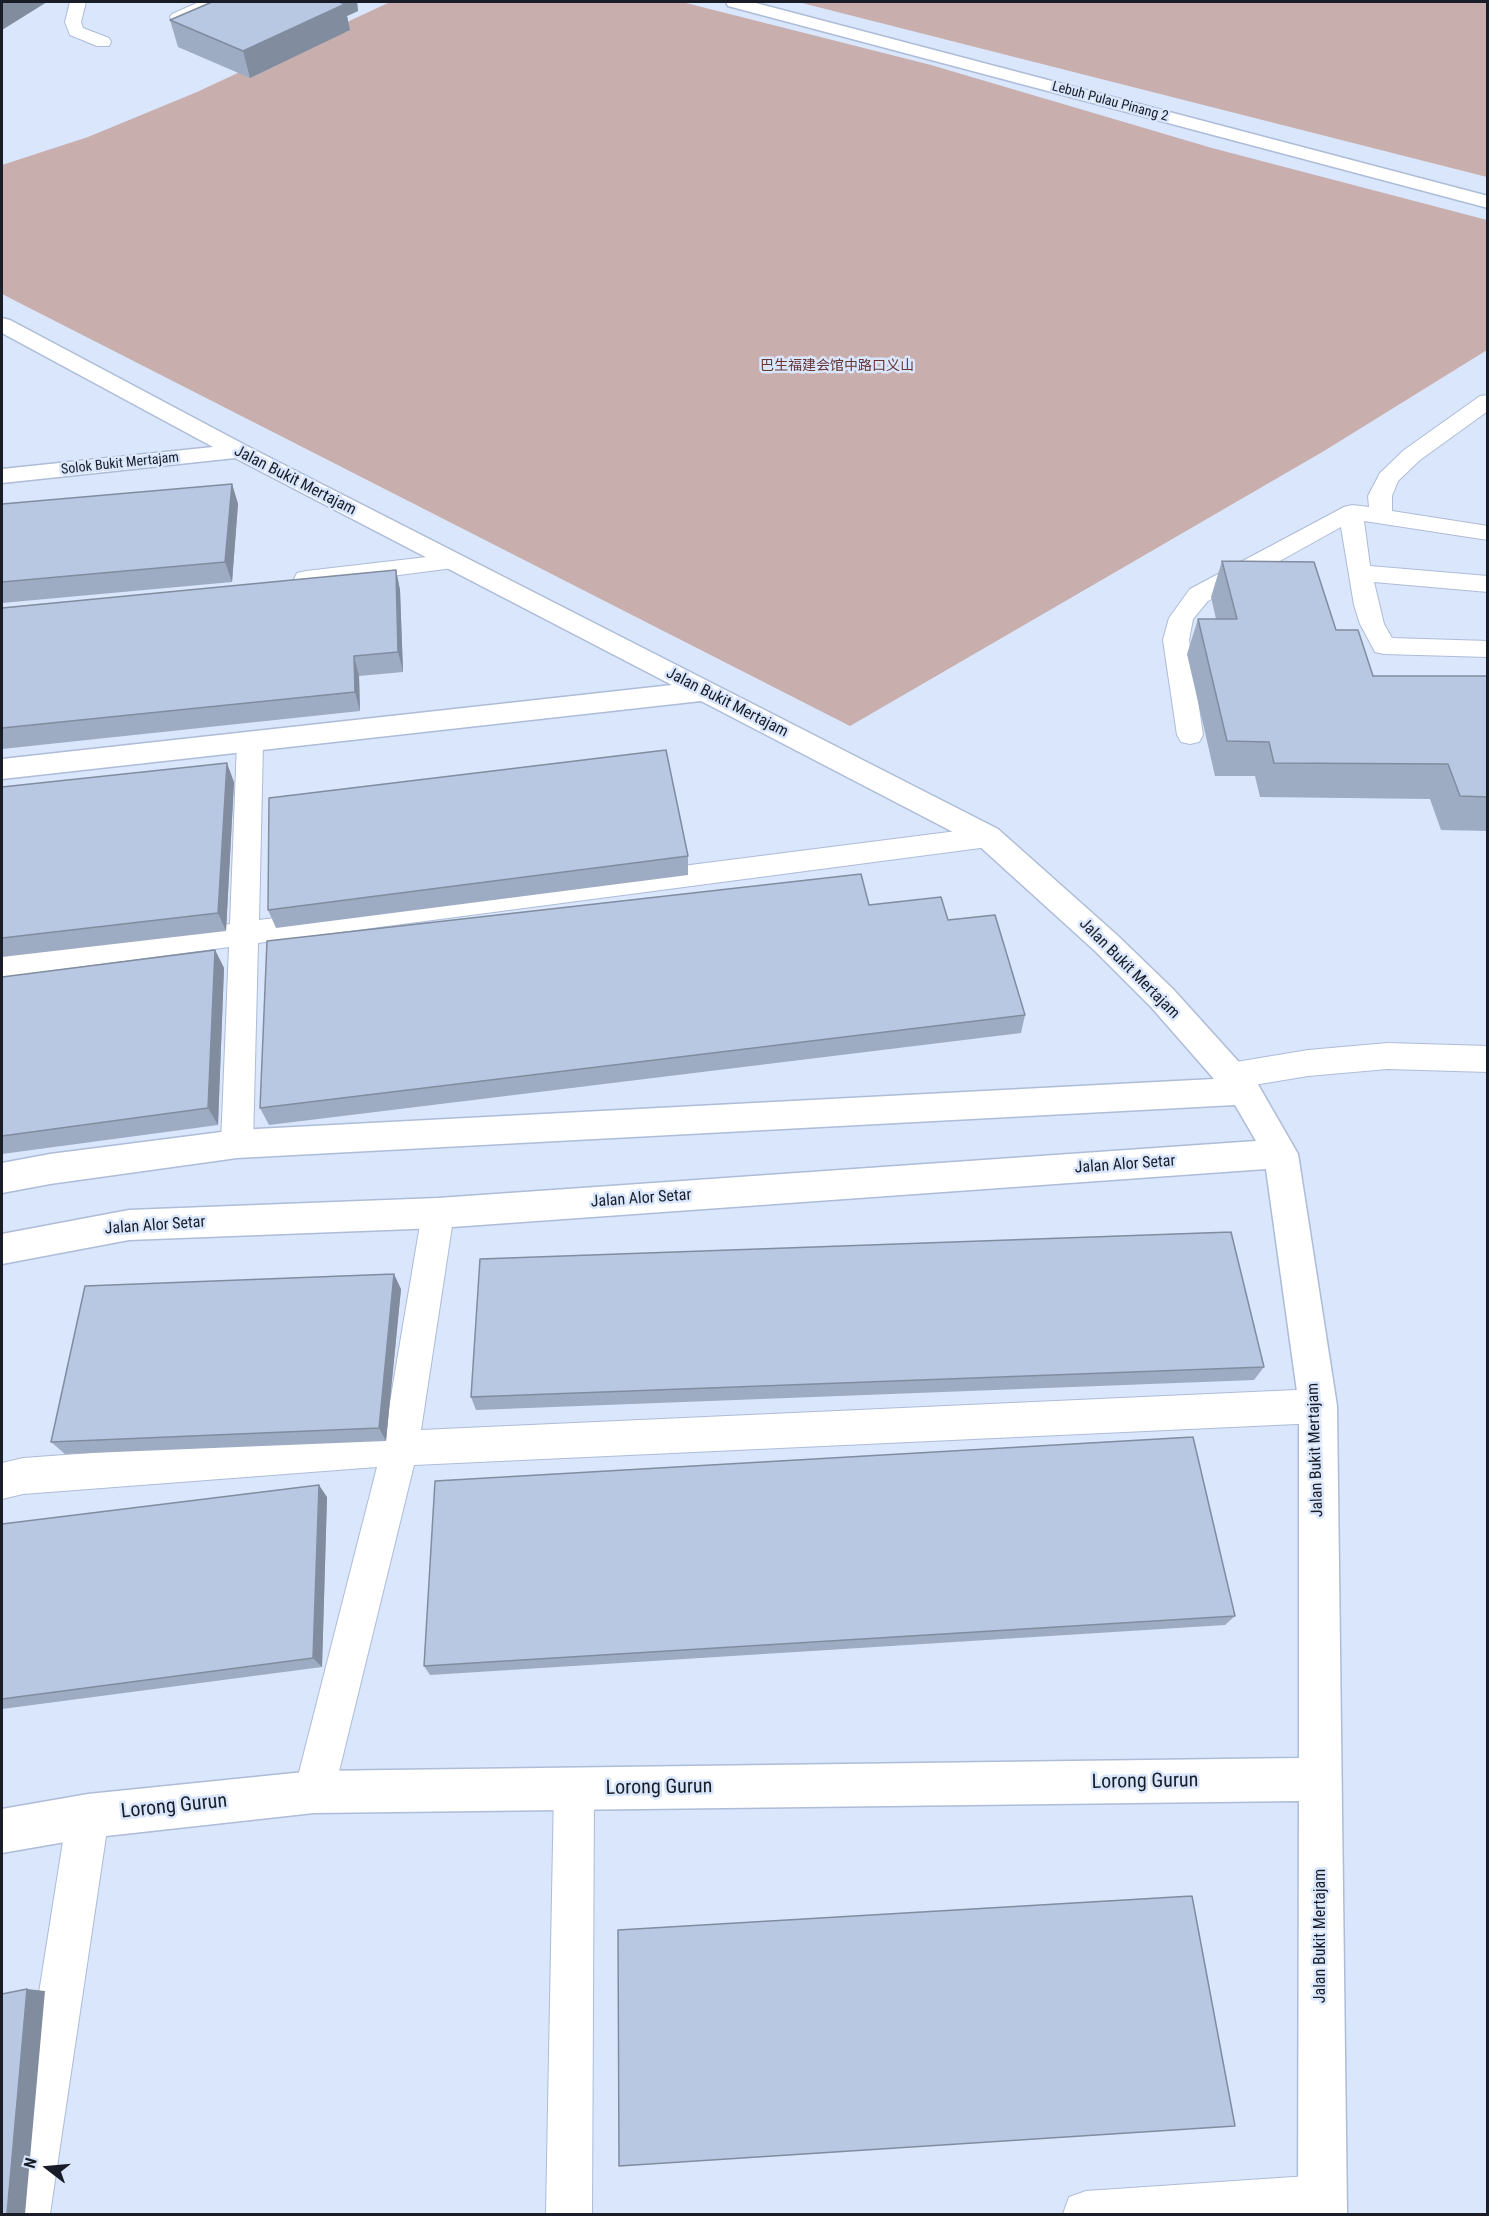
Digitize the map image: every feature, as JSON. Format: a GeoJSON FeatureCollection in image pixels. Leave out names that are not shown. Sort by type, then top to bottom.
{"type":"FeatureCollection","features":[{"type":"Feature","properties":{"kind":"street","name":"Lebuh Pulau Pinang 2"},"geometry":{"type":"LineString","coordinates":[[734,2],[1488,202]]}},
{"type":"Feature","properties":{"kind":"street","name":"Jalan Bukit Mertajam"},"geometry":{"type":"LineString","coordinates":[[2,325],[239,452],[988,837],[1106,943],[1162,998],[1237,1083],[1281,1154],[1318,1406],[1323,2206]]}},
{"type":"Feature","properties":{"kind":"street","name":"Solok Bukit Mertajam"},"geometry":{"type":"LineString","coordinates":[[2,476],[239,452]]}},
{"type":"Feature","properties":{"kind":"street"},"geometry":{"type":"LineString","coordinates":[[2,769],[250,743],[703,690]]}},
{"type":"Feature","properties":{"kind":"street"},"geometry":{"type":"LineString","coordinates":[[2,1178],[50,1169],[237,1144],[1237,1083]]}},
{"type":"Feature","properties":{"kind":"street","name":"Jalan Alor Setar"},"geometry":{"type":"LineString","coordinates":[[2,1249],[129,1225],[438,1213],[1281,1154]]}},
{"type":"Feature","properties":{"kind":"street","name":"Lorong Gurun"},"geometry":{"type":"LineString","coordinates":[[2,1832],[88,1816],[314,1792],[1320,1779]]}},
{"type":"Feature","properties":{"kind":"lane"},"geometry":{"type":"LineString","coordinates":[[78,2],[73,22],[76,31],[103,42]]}},
{"type":"Feature","properties":{"kind":"lane"},"geometry":{"type":"LineString","coordinates":[[178,17],[212,2]]}},
{"type":"Feature","properties":{"kind":"lane"},"geometry":{"type":"LineString","coordinates":[[1381,516],[1380,496],[1388,478],[1412,455],[1488,401]]}},
{"type":"Feature","properties":{"kind":"lane"},"geometry":{"type":"LineString","coordinates":[[1352,512],[1354,543],[1366,605],[1372,624],[1384,646],[1488,649]]}},
{"type":"Feature","properties":{"kind":"lane"},"geometry":{"type":"LineString","coordinates":[[1190,735],[1176,639],[1181,618],[1199,595],[1352,512],[1488,533]]}},
{"type":"Feature","properties":{"kind":"lane"},"geometry":{"type":"LineString","coordinates":[[287,582],[453,562]]}},
{"type":"Feature","properties":{"kind":"lane"},"geometry":{"type":"LineString","coordinates":[[1361,573],[1488,584]]}},
{"type":"Feature","properties":{"kind":"lane"},"geometry":{"type":"LineString","coordinates":[[237,1144],[250,743]]}},
{"type":"Feature","properties":{"kind":"lane"},"geometry":{"type":"LineString","coordinates":[[2,965],[988,837]]}},
{"type":"Feature","properties":{"kind":"lane"},"geometry":{"type":"LineString","coordinates":[[1237,1083],[1308,1063],[1388,1056],[1488,1059]]}},
{"type":"Feature","properties":{"kind":"lane"},"geometry":{"type":"LineString","coordinates":[[314,1792],[400,1448],[438,1213]]}},
{"type":"Feature","properties":{"kind":"lane"},"geometry":{"type":"LineString","coordinates":[[2,1481],[23,1476],[400,1448],[1318,1406]]}},
{"type":"Feature","properties":{"kind":"lane"},"geometry":{"type":"LineString","coordinates":[[568,2214],[574,1789]]}},
{"type":"Feature","properties":{"kind":"lane"},"geometry":{"type":"LineString","coordinates":[[27,2214],[88,1816]]}},
{"type":"Feature","properties":{"kind":"lane"},"geometry":{"type":"LineString","coordinates":[[1086,2214],[1323,2206]]}},
{"type":"Feature","properties":{"kind":"green space","name":"巴生福建会馆中路口义山"},"geometry":{"type":"Polygon","coordinates":[[[390,2],[682,2],[931,65],[1212,148],[1487,220],[1487,350],[1324,451],[850,726],[2,294],[2,165],[88,137],[197,92],[390,2]]]}},
{"type":"Feature","properties":{"kind":"green space"},"geometry":{"type":"Polygon","coordinates":[[[798,2],[1487,2],[1487,177],[798,2]]]}},
{"type":"Feature","properties":{"kind":"building"},"geometry":{"type":"Polygon","coordinates":[[[212,2],[339,2],[345,4],[243,51],[170,20],[212,2]]]}},
{"type":"Feature","properties":{"kind":"building"},"geometry":{"type":"Polygon","coordinates":[[[232,484],[225,562],[2,582],[2,504],[232,484]]]}},
{"type":"Feature","properties":{"kind":"building"},"geometry":{"type":"Polygon","coordinates":[[[1222,561],[1314,562],[1336,630],[1358,630],[1373,676],[1488,676],[1488,797],[1460,796],[1448,764],[1274,763],[1269,742],[1227,741],[1198,619],[1237,619],[1222,561]]]}},
{"type":"Feature","properties":{"kind":"building"},"geometry":{"type":"Polygon","coordinates":[[[396,570],[398,652],[354,656],[355,692],[2,728],[2,608],[396,570]]]}},
{"type":"Feature","properties":{"kind":"building"},"geometry":{"type":"Polygon","coordinates":[[[666,750],[688,856],[268,910],[269,798],[666,750]]]}},
{"type":"Feature","properties":{"kind":"building"},"geometry":{"type":"Polygon","coordinates":[[[227,763],[218,913],[2,938],[2,787],[227,763]]]}},
{"type":"Feature","properties":{"kind":"building"},"geometry":{"type":"Polygon","coordinates":[[[861,874],[869,905],[941,897],[948,920],[995,915],[1025,1015],[260,1108],[267,941],[861,874]]]}},
{"type":"Feature","properties":{"kind":"building"},"geometry":{"type":"Polygon","coordinates":[[[215,950],[208,1108],[2,1136],[2,977],[215,950]]]}},
{"type":"Feature","properties":{"kind":"building"},"geometry":{"type":"Polygon","coordinates":[[[1231,1232],[1264,1367],[471,1397],[480,1259],[1231,1232]]]}},
{"type":"Feature","properties":{"kind":"building"},"geometry":{"type":"Polygon","coordinates":[[[394,1274],[379,1428],[51,1442],[85,1286],[394,1274]]]}},
{"type":"Feature","properties":{"kind":"building"},"geometry":{"type":"Polygon","coordinates":[[[1193,1437],[1235,1616],[424,1666],[435,1481],[1193,1437]]]}},
{"type":"Feature","properties":{"kind":"building"},"geometry":{"type":"Polygon","coordinates":[[[319,1485],[313,1658],[2,1699],[2,1524],[319,1485]]]}},
{"type":"Feature","properties":{"kind":"building"},"geometry":{"type":"Polygon","coordinates":[[[1192,1896],[1235,2126],[619,2166],[618,1930],[1192,1896]]]}},
{"type":"Feature","properties":{"kind":"building"},"geometry":{"type":"Polygon","coordinates":[[[27,1989],[7,2214],[2,2214],[2,1994],[27,1989]]]}}]}
